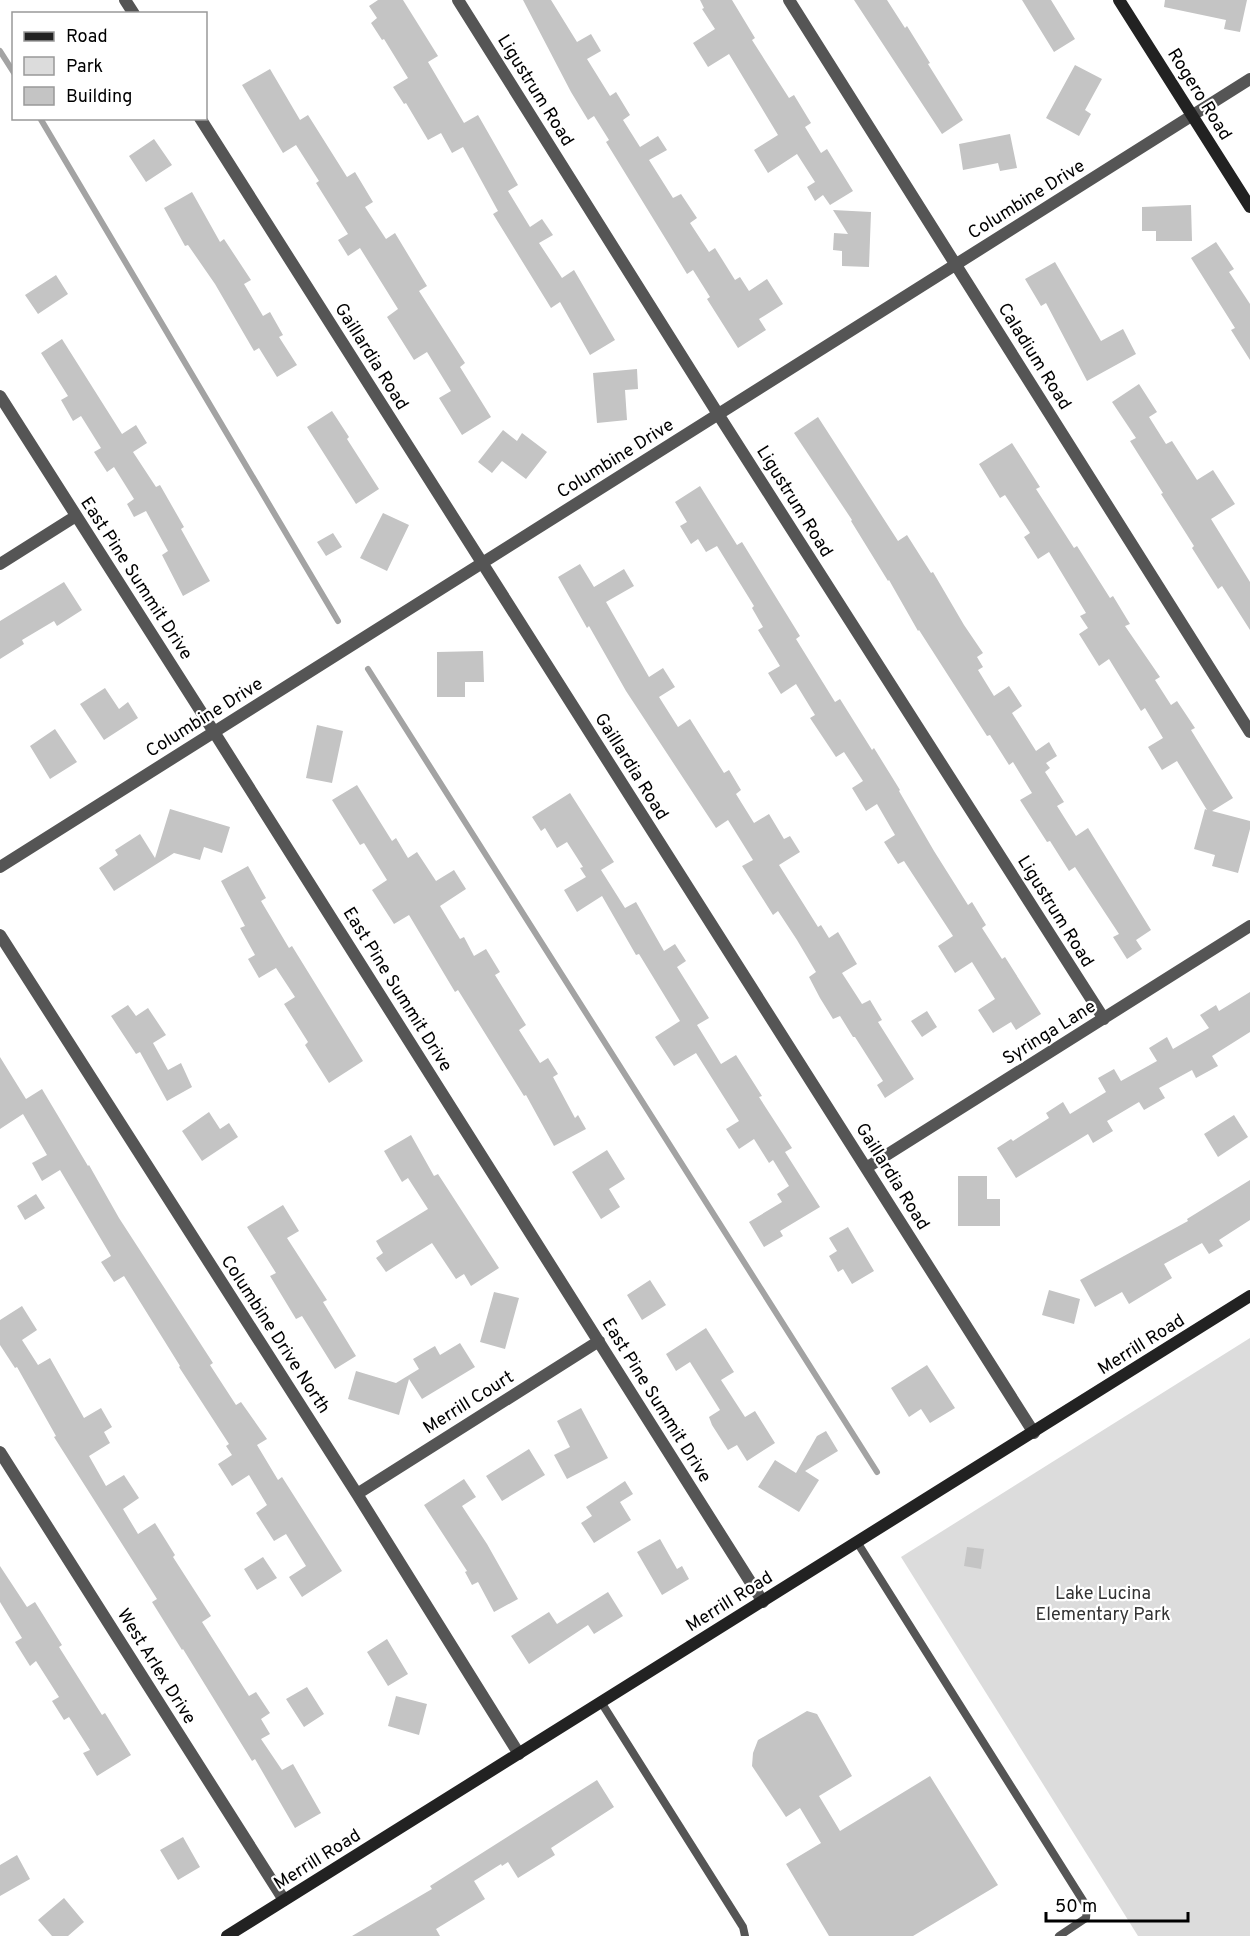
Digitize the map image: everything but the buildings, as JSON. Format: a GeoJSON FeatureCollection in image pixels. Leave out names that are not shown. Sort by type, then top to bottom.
{"type":"FeatureCollection","features":[{"type":"Feature","properties":{"kind":"main road","name":"Rogero Road"},"geometry":{"type":"LineString","coordinates":[[1119,0],[1250,207]]}},
{"type":"Feature","properties":{"kind":"main road","name":"Merrill Road"},"geometry":{"type":"LineString","coordinates":[[227,1936],[1250,1296]]}},
{"type":"Feature","properties":{"kind":"street","name":"Ligustrum Road"},"geometry":{"type":"LineString","coordinates":[[458,0],[718,414],[1104,1019]]}},
{"type":"Feature","properties":{"kind":"street","name":"Caladium Road"},"geometry":{"type":"LineString","coordinates":[[789,0],[1250,732]]}},
{"type":"Feature","properties":{"kind":"street","name":"Columbine Drive"},"geometry":{"type":"LineString","coordinates":[[0,867],[1250,79]]}},
{"type":"Feature","properties":{"kind":"street","name":"Gaillardia Road"},"geometry":{"type":"LineString","coordinates":[[201,120],[1034,1433]]}},
{"type":"Feature","properties":{"kind":"street","name":"East Pine Summit Drive"},"geometry":{"type":"LineString","coordinates":[[0,396],[763,1602]]}},
{"type":"Feature","properties":{"kind":"street"},"geometry":{"type":"LineString","coordinates":[[0,564],[76,516]]}},
{"type":"Feature","properties":{"kind":"street","name":"Syringa Lane"},"geometry":{"type":"LineString","coordinates":[[866,1168],[1250,926]]}},
{"type":"Feature","properties":{"kind":"street","name":"Columbine Drive North"},"geometry":{"type":"LineString","coordinates":[[0,935],[357,1494],[519,1754]]}},
{"type":"Feature","properties":{"kind":"street","name":"Merrill Court"},"geometry":{"type":"LineString","coordinates":[[357,1494],[599,1341]]}},
{"type":"Feature","properties":{"kind":"street","name":"West Arlex Drive"},"geometry":{"type":"LineString","coordinates":[[0,1452],[284,1900]]}},
{"type":"Feature","properties":{"kind":"lane"},"geometry":{"type":"LineString","coordinates":[[857,1542],[1087,1907],[1086,1918],[1059,1936]]}},
{"type":"Feature","properties":{"kind":"lane"},"geometry":{"type":"LineString","coordinates":[[601,1702],[743,1927],[745,1936]]}},
{"type":"Feature","properties":{"kind":"green space","name":"Lake Lucina Elementary Park"},"geometry":{"type":"Polygon","coordinates":[[[1250,1338],[1250,1936],[1138,1936],[901,1557],[1250,1338]]]}},
{"type":"Feature","properties":{"kind":"waterway"},"geometry":{"type":"LineString","coordinates":[[0,51],[12,70]]}},
{"type":"Feature","properties":{"kind":"waterway"},"geometry":{"type":"LineString","coordinates":[[41,120],[338,621]]}},
{"type":"Feature","properties":{"kind":"waterway"},"geometry":{"type":"LineString","coordinates":[[368,669],[877,1472]]}}]}
